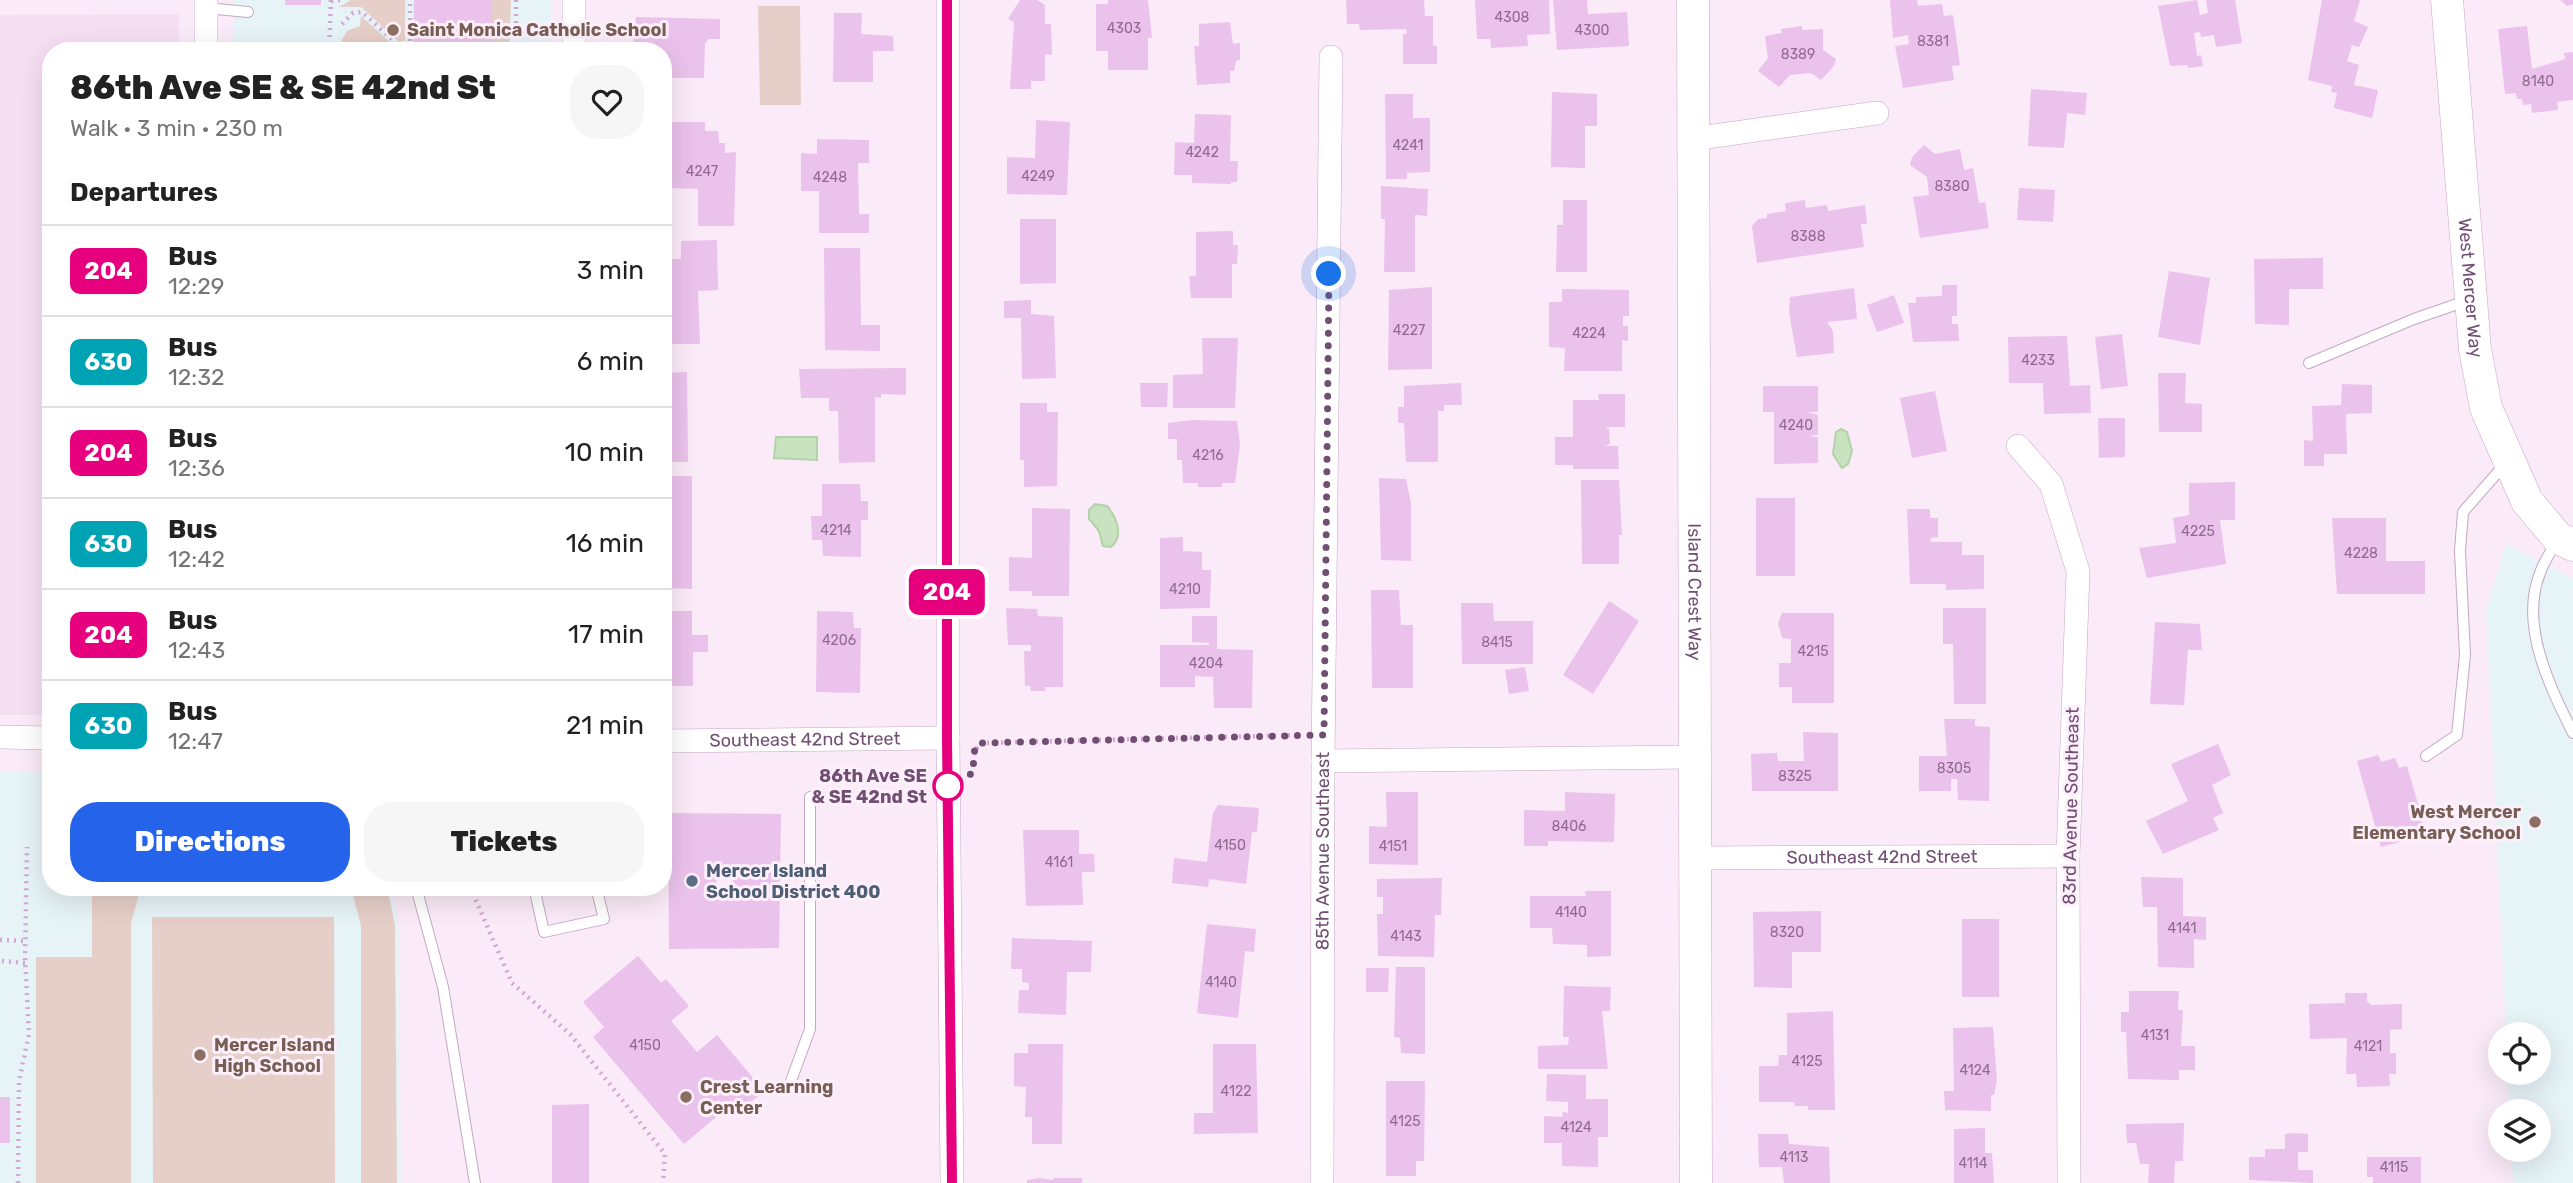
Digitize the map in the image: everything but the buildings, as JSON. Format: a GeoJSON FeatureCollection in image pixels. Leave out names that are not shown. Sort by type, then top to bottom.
{"type":"FeatureCollection","features":[{"type":"Feature","properties":{"kind":"main road","name":"Island Crest Way"},"geometry":{"type":"LineString","coordinates":[[1693,0],[1696,1183]]}},
{"type":"Feature","properties":{"kind":"main road","name":"West Mercer Way"},"geometry":{"type":"LineString","coordinates":[[2447,0],[2475,349],[2486,408],[2527,501],[2566,541]]}},
{"type":"Feature","properties":{"kind":"street"},"geometry":{"type":"LineString","coordinates":[[574,0],[574,42]]}},
{"type":"Feature","properties":{"kind":"street"},"geometry":{"type":"LineString","coordinates":[[947,0],[947,738],[952,1183]]}},
{"type":"Feature","properties":{"kind":"street"},"geometry":{"type":"LineString","coordinates":[[205,42],[206,4]]}},
{"type":"Feature","properties":{"kind":"street","name":"85th Avenue Southeast"},"geometry":{"type":"LineString","coordinates":[[1322,1183],[1323,761],[1331,57]]}},
{"type":"Feature","properties":{"kind":"street"},"geometry":{"type":"LineString","coordinates":[[1693,139],[1877,113]]}},
{"type":"Feature","properties":{"kind":"street","name":"83rd Avenue Southeast"},"geometry":{"type":"LineString","coordinates":[[2018,446],[2051,484],[2078,571],[2068,856],[2069,1183]]}},
{"type":"Feature","properties":{"kind":"street"},"geometry":{"type":"LineString","coordinates":[[0,737],[42,738]]}},
{"type":"Feature","properties":{"kind":"street","name":"Southeast 42nd Street"},"geometry":{"type":"LineString","coordinates":[[672,741],[947,738]]}},
{"type":"Feature","properties":{"kind":"street"},"geometry":{"type":"LineString","coordinates":[[1323,761],[1693,757]]}},
{"type":"Feature","properties":{"kind":"street","name":"Southeast 42nd Street"},"geometry":{"type":"LineString","coordinates":[[1695,858],[2068,856]]}},
{"type":"Feature","properties":{"kind":"lane"},"geometry":{"type":"LineString","coordinates":[[206,4],[248,12]]}},
{"type":"Feature","properties":{"kind":"lane"},"geometry":{"type":"LineString","coordinates":[[2309,363],[2414,319],[2471,300]]}},
{"type":"Feature","properties":{"kind":"lane"},"geometry":{"type":"LineString","coordinates":[[2426,757],[2457,735],[2465,655],[2460,551],[2463,512],[2508,461]]}},
{"type":"Feature","properties":{"kind":"lane"},"geometry":{"type":"LineString","coordinates":[[2566,541],[2539,573],[2532,607],[2537,640],[2551,690],[2573,733]]}},
{"type":"Feature","properties":{"kind":"lane"},"geometry":{"type":"LineString","coordinates":[[791,1080],[810,1029],[810,797]]}},
{"type":"Feature","properties":{"kind":"lane"},"geometry":{"type":"LineString","coordinates":[[418,896],[443,987],[475,1183]]}},
{"type":"Feature","properties":{"kind":"lane"},"geometry":{"type":"LineString","coordinates":[[536,896],[544,932],[604,919],[598,896]]}},
{"type":"Feature","properties":{"kind":"path"},"geometry":{"type":"LineString","coordinates":[[329,42],[331,1],[342,0]]}},
{"type":"Feature","properties":{"kind":"path"},"geometry":{"type":"LineString","coordinates":[[410,0],[410,42]]}},
{"type":"Feature","properties":{"kind":"path"},"geometry":{"type":"LineString","coordinates":[[516,0],[516,42]]}},
{"type":"Feature","properties":{"kind":"path"},"geometry":{"type":"LineString","coordinates":[[342,24],[352,13],[362,12],[395,42]]}},
{"type":"Feature","properties":{"kind":"path"},"geometry":{"type":"LineString","coordinates":[[973,765],[974,752],[979,743],[1324,735]]}},
{"type":"Feature","properties":{"kind":"path"},"geometry":{"type":"LineString","coordinates":[[18,1183],[19,1080],[29,1034],[26,963],[27,847]]}},
{"type":"Feature","properties":{"kind":"path"},"geometry":{"type":"LineString","coordinates":[[474,896],[512,983],[570,1034],[665,1154],[663,1183]]}},
{"type":"Feature","properties":{"kind":"path"},"geometry":{"type":"LineString","coordinates":[[0,940],[26,941]]}},
{"type":"Feature","properties":{"kind":"path"},"geometry":{"type":"LineString","coordinates":[[2,961],[26,963]]}},
{"type":"Feature","properties":{"kind":"shaded area","name":"Saint Monica Catholic School"},"geometry":{"type":"Polygon","coordinates":[[[233,0],[552,0],[552,42],[233,42],[233,0]]]}},
{"type":"Feature","properties":{"kind":"shaded area"},"geometry":{"type":"Polygon","coordinates":[[[351,0],[405,0],[405,41],[398,41],[361,7],[339,7],[351,0]]]}},
{"type":"Feature","properties":{"kind":"shaded area"},"geometry":{"type":"Polygon","coordinates":[[[492,0],[511,0],[509,42],[492,42],[492,0]]]}},
{"type":"Feature","properties":{"kind":"shaded area"},"geometry":{"type":"Polygon","coordinates":[[[758,6],[800,6],[801,105],[760,105],[758,6]]]}},
{"type":"Feature","properties":{"kind":"shaded area"},"geometry":{"type":"Polygon","coordinates":[[[179,14],[179,42],[42,42],[42,715],[0,715],[0,15],[179,14]]]}},
{"type":"Feature","properties":{"kind":"shaded area"},"geometry":{"type":"Polygon","coordinates":[[[361,16],[390,42],[341,42],[347,31],[360,26],[361,16]]]}},
{"type":"Feature","properties":{"kind":"shaded area"},"geometry":{"type":"Polygon","coordinates":[[[1841,429],[1847,432],[1852,451],[1848,464],[1842,468],[1833,454],[1836,432],[1841,429]]]}},
{"type":"Feature","properties":{"kind":"shaded area"},"geometry":{"type":"Polygon","coordinates":[[[776,437],[817,437],[817,460],[774,458],[776,437]]]}},
{"type":"Feature","properties":{"kind":"shaded area"},"geometry":{"type":"Polygon","coordinates":[[[1095,504],[1107,506],[1116,521],[1117,538],[1111,547],[1103,546],[1099,531],[1089,519],[1089,510],[1095,504]]]}},
{"type":"Feature","properties":{"kind":"shaded area","name":"West Mercer Elementary School"},"geometry":{"type":"Polygon","coordinates":[[[2506,544],[2573,578],[2573,1183],[2513,1183],[2512,1162],[2551,1162],[2551,1099],[2509,1099],[2508,1085],[2551,1085],[2551,1022],[2505,1022],[2486,610],[2506,544]]]}},
{"type":"Feature","properties":{"kind":"shaded area","name":"Mercer Island High School"},"geometry":{"type":"Polygon","coordinates":[[[0,771],[42,772],[42,896],[392,896],[399,928],[401,1183],[0,1183],[0,771]]]}},
{"type":"Feature","properties":{"kind":"shaded area"},"geometry":{"type":"Polygon","coordinates":[[[92,896],[138,896],[131,923],[131,1183],[36,1183],[36,957],[92,957],[92,896]]]}},
{"type":"Feature","properties":{"kind":"shaded area"},"geometry":{"type":"Polygon","coordinates":[[[353,896],[389,896],[395,926],[397,1183],[361,1183],[361,926],[353,896]]]}},
{"type":"Feature","properties":{"kind":"shaded area"},"geometry":{"type":"Polygon","coordinates":[[[152,917],[334,917],[335,1183],[153,1183],[152,917]]]}},
{"type":"Feature","properties":{"kind":"bus line","name":"204"},"geometry":{"type":"LineString","coordinates":[[947,0],[947,738],[952,1183]]}},
{"type":"Feature","properties":{"kind":"place","name":"Saint Monica Catholic School"},"geometry":{"type":"Point","coordinates":[393,30]}},
{"type":"Feature","properties":{"kind":"place","name":"86th Ave SE & SE 42nd St"},"geometry":{"type":"Point","coordinates":[948,786]}},
{"type":"Feature","properties":{"kind":"place","name":"West Mercer Elementary School"},"geometry":{"type":"Point","coordinates":[2535,822]}},
{"type":"Feature","properties":{"kind":"place","name":"Mercer Island School District 400"},"geometry":{"type":"Point","coordinates":[692,881]}},
{"type":"Feature","properties":{"kind":"place","name":"Mercer Island High School"},"geometry":{"type":"Point","coordinates":[200,1055]}},
{"type":"Feature","properties":{"kind":"place","name":"Crest Learning Center"},"geometry":{"type":"Point","coordinates":[686,1097]}},
{"type":"Feature","properties":{"kind":"route"},"geometry":{"type":"LineString","coordinates":[[948,786],[973,773],[974,752],[979,743],[1324,735],[1329,274]]}}]}
